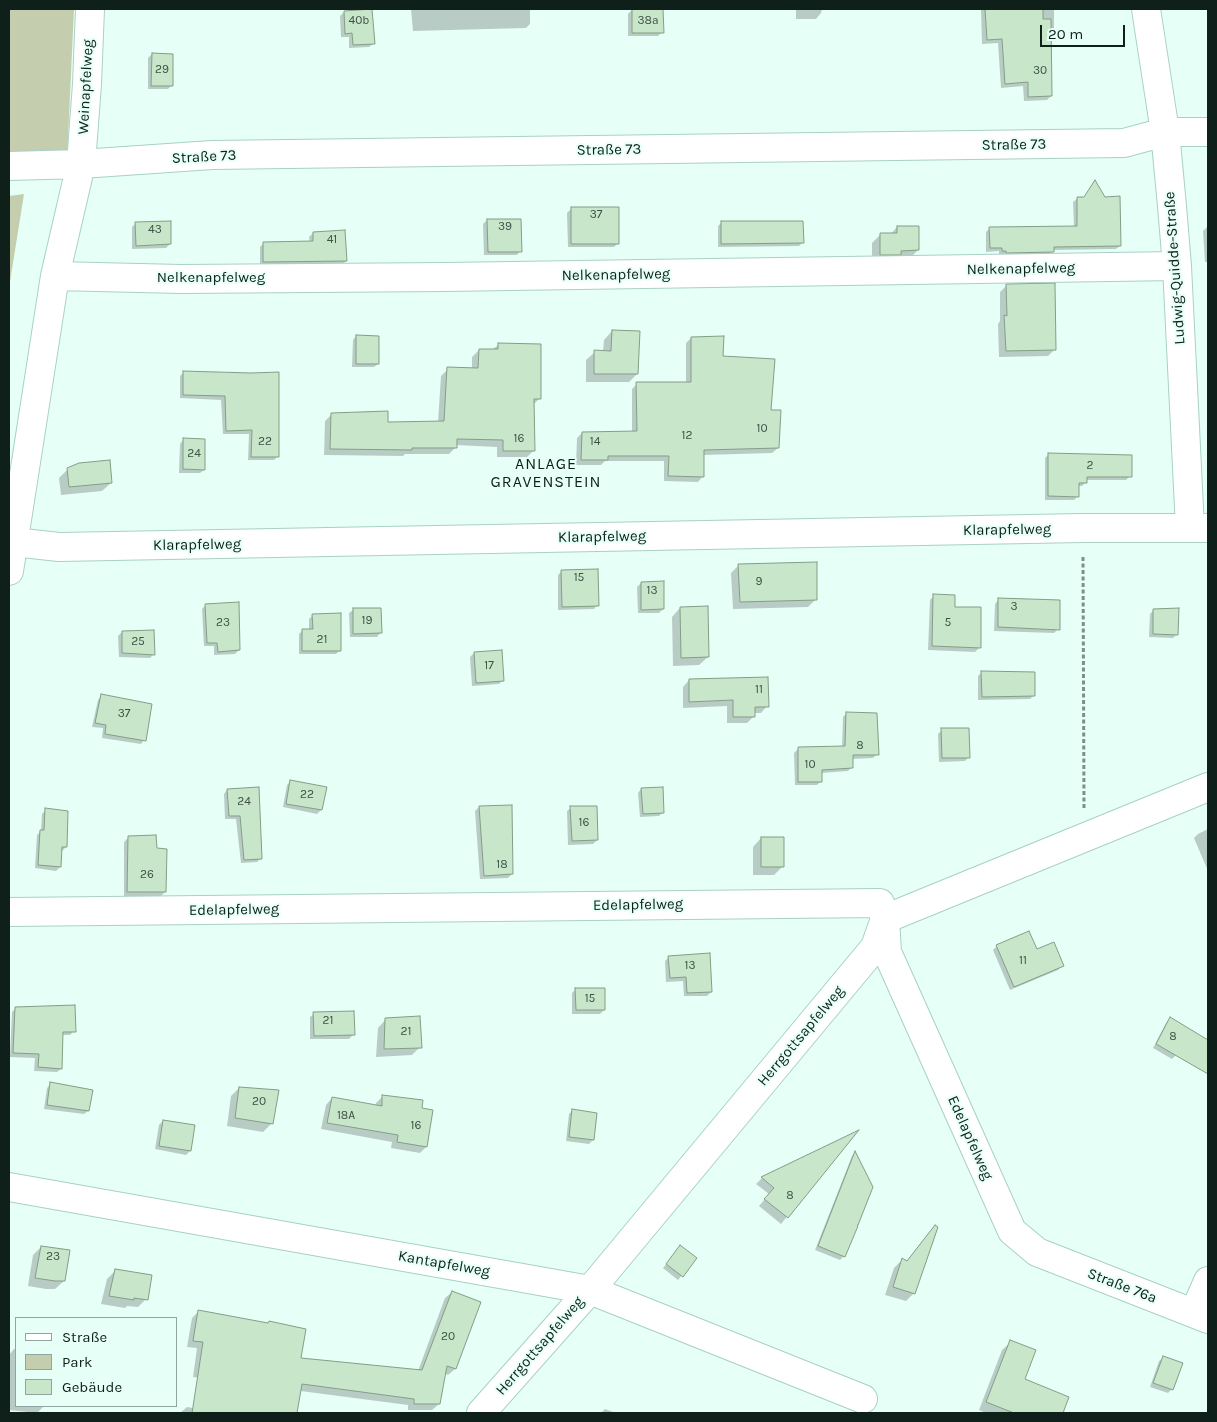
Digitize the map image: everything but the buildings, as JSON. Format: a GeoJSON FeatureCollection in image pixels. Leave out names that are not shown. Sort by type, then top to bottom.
{"type":"FeatureCollection","features":[{"type":"Feature","properties":{"kind":"street","name":"Weinapfelweg"},"geometry":{"type":"LineString","coordinates":[[14,542],[55,276],[81,164],[90,9]]}},
{"type":"Feature","properties":{"kind":"street","name":"Ludwig-Quidde-Straße"},"geometry":{"type":"LineString","coordinates":[[1146,9],[1165,132],[1199,528]]}},
{"type":"Feature","properties":{"kind":"street","name":"Straße 73"},"geometry":{"type":"LineString","coordinates":[[9,166],[81,164],[212,155],[1124,143],[1165,132],[1208,132]]}},
{"type":"Feature","properties":{"kind":"street","name":"Nelkenapfelweg"},"geometry":{"type":"LineString","coordinates":[[55,276],[181,279],[444,277],[1176,266]]}},
{"type":"Feature","properties":{"kind":"street","name":"Klarapfelweg"},"geometry":{"type":"LineString","coordinates":[[14,542],[59,547],[1083,528],[1199,528]]}},
{"type":"Feature","properties":{"kind":"street"},"geometry":{"type":"LineString","coordinates":[[9,571],[14,542]]}},
{"type":"Feature","properties":{"kind":"street"},"geometry":{"type":"LineString","coordinates":[[885,919],[1208,787]]}},
{"type":"Feature","properties":{"kind":"street","name":"Edelapfelweg"},"geometry":{"type":"LineString","coordinates":[[9,912],[880,903],[885,919],[887,952],[1012,1231],[1037,1252]]}},
{"type":"Feature","properties":{"kind":"street","name":"Herrgottsapfelweg"},"geometry":{"type":"LineString","coordinates":[[481,1413],[590,1290],[875,947],[885,919]]}},
{"type":"Feature","properties":{"kind":"street","name":"Kantapfelweg"},"geometry":{"type":"LineString","coordinates":[[9,1187],[590,1290],[863,1399]]}},
{"type":"Feature","properties":{"kind":"street","name":"Straße 76a"},"geometry":{"type":"LineString","coordinates":[[1037,1252],[1201,1316]]}},
{"type":"Feature","properties":{"kind":"street"},"geometry":{"type":"LineString","coordinates":[[1201,1316],[1208,1281]]}},
{"type":"Feature","properties":{"kind":"path"},"geometry":{"type":"LineString","coordinates":[[1083,528],[1085,838]]}},
{"type":"Feature","properties":{"kind":"green space"},"geometry":{"type":"Polygon","coordinates":[[[9,9],[74,9],[67,160],[9,159],[9,9]]]}},
{"type":"Feature","properties":{"kind":"green space"},"geometry":{"type":"Polygon","coordinates":[[[24,194],[9,288],[9,196],[24,194]]]}},
{"type":"Feature","properties":{"kind":"district","name":"ANLAGE GRAVENSTEIN"},"geometry":{"type":"Point","coordinates":[546,473]}}]}
